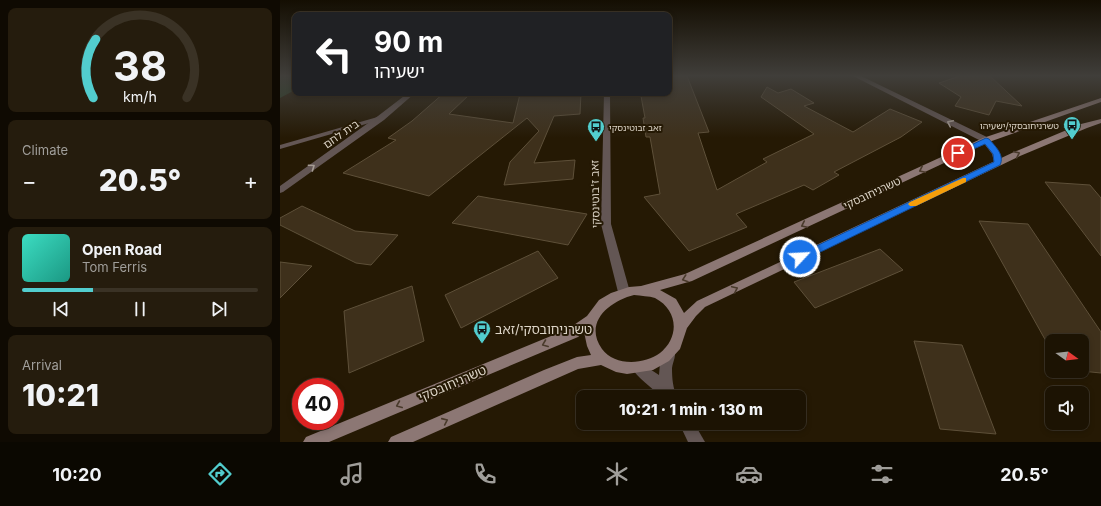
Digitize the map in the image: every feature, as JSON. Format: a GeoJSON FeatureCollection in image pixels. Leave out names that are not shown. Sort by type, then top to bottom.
{"type":"FeatureCollection","features":[{"type":"Feature","properties":{"kind":"street","name":"בית לחם"},"geometry":{"type":"LineString","coordinates":[[280,190],[381,118],[408,97]]}},
{"type":"Feature","properties":{"kind":"street","name":"זאב ז'בוטינסקי"},"geometry":{"type":"LineString","coordinates":[[607,97],[606,224],[624,292]]}},
{"type":"Feature","properties":{"kind":"street"},"geometry":{"type":"LineString","coordinates":[[898,97],[986,140],[996,154],[998,163]]}},
{"type":"Feature","properties":{"kind":"street","name":"טשרניחובסקי"},"geometry":{"type":"LineString","coordinates":[[644,290],[688,278],[986,140],[1101,100]]}},
{"type":"Feature","properties":{"kind":"street"},"geometry":{"type":"LineString","coordinates":[[681,326],[692,312],[701,304],[998,163],[1084,126],[1101,121]]}},
{"type":"Feature","properties":{"kind":"street"},"geometry":{"type":"LineString","coordinates":[[644,290],[656,293],[666,298],[674,306],[680,315],[680,336],[676,345],[669,353],[651,365],[639,368],[625,368],[612,365],[601,359],[594,350],[590,340],[589,330],[591,320],[599,308],[610,298],[624,292],[644,290]]}},
{"type":"Feature","properties":{"kind":"street","name":"טשרניחובסקי"},"geometry":{"type":"LineString","coordinates":[[311,442],[573,333],[591,320]]}},
{"type":"Feature","properties":{"kind":"street"},"geometry":{"type":"LineString","coordinates":[[667,390],[665,364],[669,353]]}},
{"type":"Feature","properties":{"kind":"street"},"geometry":{"type":"LineString","coordinates":[[396,442],[577,363],[601,359]]}},
{"type":"Feature","properties":{"kind":"street"},"geometry":{"type":"LineString","coordinates":[[639,368],[650,375],[664,390]]}},
{"type":"Feature","properties":{"kind":"street"},"geometry":{"type":"LineString","coordinates":[[690,430],[697,442]]}},
{"type":"Feature","properties":{"kind":"lane"},"geometry":{"type":"LineString","coordinates":[[280,147],[381,118]]}},
{"type":"Feature","properties":{"kind":"building"},"geometry":{"type":"Polygon","coordinates":[[[440,97],[467,97],[449,114],[513,123],[519,97],[581,97],[580,114],[554,116],[534,163],[575,160],[573,179],[504,185],[510,162],[539,131],[527,118],[429,196],[343,173],[396,140],[388,138],[412,121],[440,97]]]}},
{"type":"Feature","properties":{"kind":"building"},"geometry":{"type":"Polygon","coordinates":[[[641,97],[695,97],[709,132],[698,133],[717,190],[767,162],[763,159],[814,134],[761,97],[804,97],[814,103],[804,106],[853,132],[890,109],[922,122],[901,137],[834,172],[839,175],[813,190],[804,185],[736,214],[747,227],[689,251],[644,197],[660,194],[650,137],[646,137],[643,118],[645,118],[641,97]]]}},
{"type":"Feature","properties":{"kind":"building"},"geometry":{"type":"Polygon","coordinates":[[[961,97],[1012,97],[1022,106],[996,101],[989,115],[955,106],[961,97]]]}},
{"type":"Feature","properties":{"kind":"building"},"geometry":{"type":"Polygon","coordinates":[[[1045,182],[1090,185],[1101,198],[1101,256],[1045,182]]]}},
{"type":"Feature","properties":{"kind":"building"},"geometry":{"type":"Polygon","coordinates":[[[478,196],[587,214],[568,245],[452,223],[478,196]]]}},
{"type":"Feature","properties":{"kind":"building"},"geometry":{"type":"Polygon","coordinates":[[[302,206],[355,231],[398,235],[371,265],[356,263],[280,225],[280,218],[302,206]]]}},
{"type":"Feature","properties":{"kind":"building"},"geometry":{"type":"Polygon","coordinates":[[[979,221],[1028,224],[1101,332],[1101,373],[1089,372],[1089,334],[1045,334],[1045,339],[979,221]]]}},
{"type":"Feature","properties":{"kind":"building"},"geometry":{"type":"Polygon","coordinates":[[[880,249],[903,270],[815,308],[794,282],[880,249]]]}},
{"type":"Feature","properties":{"kind":"building"},"geometry":{"type":"Polygon","coordinates":[[[538,251],[558,278],[461,328],[445,295],[538,251]]]}},
{"type":"Feature","properties":{"kind":"building"},"geometry":{"type":"Polygon","coordinates":[[[280,262],[312,266],[280,298],[280,262]]]}},
{"type":"Feature","properties":{"kind":"building"},"geometry":{"type":"Polygon","coordinates":[[[412,286],[424,341],[349,373],[344,311],[412,286]]]}},
{"type":"Feature","properties":{"kind":"building"},"geometry":{"type":"Polygon","coordinates":[[[914,341],[962,345],[996,434],[940,429],[914,341]]]}},
{"type":"Feature","properties":{"kind":"slow traffic"},"geometry":{"type":"LineString","coordinates":[[913,204],[963,180]]}},
{"type":"Feature","properties":{"kind":"place","name":"טשרניחובסקי/ישעיהו"},"geometry":{"type":"Point","coordinates":[1072,140]}},
{"type":"Feature","properties":{"kind":"place","name":"זאב זבוטינסקי"},"geometry":{"type":"Point","coordinates":[596,142]}},
{"type":"Feature","properties":{"kind":"place","name":"טשרניחובסקי/זאב"},"geometry":{"type":"Point","coordinates":[482,344]}},
{"type":"Feature","properties":{"kind":"route"},"geometry":{"type":"LineString","coordinates":[[800,257],[998,163],[996,154],[986,140],[958,153]]}}]}
